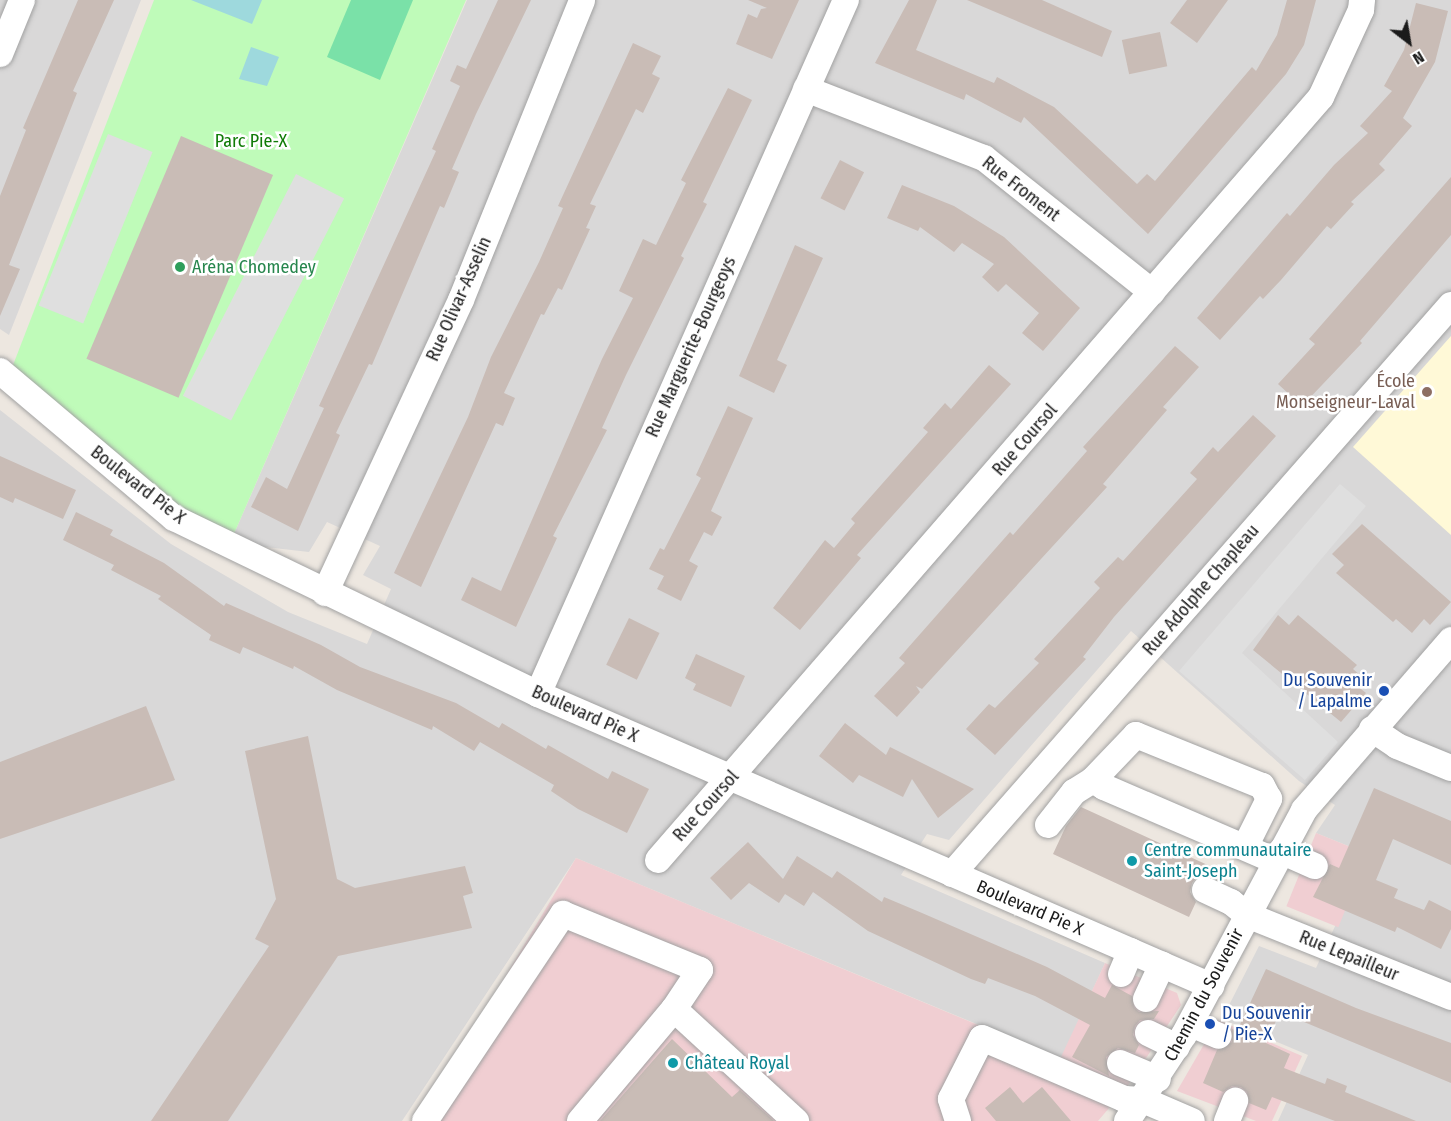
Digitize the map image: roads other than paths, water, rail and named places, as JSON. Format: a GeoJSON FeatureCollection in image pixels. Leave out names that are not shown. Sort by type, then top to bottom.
{"type":"FeatureCollection","features":[{"type":"Feature","properties":{"kind":"street"},"geometry":{"type":"LineString","coordinates":[[0,54],[22,0]]}},
{"type":"Feature","properties":{"kind":"street","name":"Rue Olivar-Asselin"},"geometry":{"type":"LineString","coordinates":[[325,593],[460,300],[582,0]]}},
{"type":"Feature","properties":{"kind":"street","name":"Rue Marguerite-Bourgeoys"},"geometry":{"type":"LineString","coordinates":[[538,694],[846,0]]}},
{"type":"Feature","properties":{"kind":"street","name":"Rue Coursol"},"geometry":{"type":"LineString","coordinates":[[658,860],[1321,97],[1361,10],[1362,0]]}},
{"type":"Feature","properties":{"kind":"street","name":"Rue Froment"},"geometry":{"type":"LineString","coordinates":[[806,89],[984,158],[1152,292]]}},
{"type":"Feature","properties":{"kind":"street","name":"Rue Adolphe Chapleau"},"geometry":{"type":"LineString","coordinates":[[952,874],[1451,305]]}},
{"type":"Feature","properties":{"kind":"street","name":"Boulevard Pie X"},"geometry":{"type":"LineString","coordinates":[[0,371],[174,518],[538,694],[1211,986]]}},
{"type":"Feature","properties":{"kind":"street","name":"Chemin du Souvenir"},"geometry":{"type":"LineString","coordinates":[[1127,1121],[1178,1047],[1278,856],[1320,789],[1451,640]]}},
{"type":"Feature","properties":{"kind":"street"},"geometry":{"type":"LineString","coordinates":[[1372,729],[1397,746],[1451,768]]}},
{"type":"Feature","properties":{"kind":"street"},"geometry":{"type":"LineString","coordinates":[[1048,825],[1074,792],[1093,780],[1136,735],[1262,786],[1269,798],[1245,847]]}},
{"type":"Feature","properties":{"kind":"street"},"geometry":{"type":"LineString","coordinates":[[1093,780],[1245,847],[1316,866]]}},
{"type":"Feature","properties":{"kind":"street","name":"Rue Lepailleur"},"geometry":{"type":"LineString","coordinates":[[1205,890],[1231,902],[1247,915],[1451,997]]}},
{"type":"Feature","properties":{"kind":"street"},"geometry":{"type":"LineString","coordinates":[[425,1121],[563,914],[700,970],[674,1009],[580,1121]]}},
{"type":"Feature","properties":{"kind":"street"},"geometry":{"type":"LineString","coordinates":[[1121,974],[1131,951]]}},
{"type":"Feature","properties":{"kind":"street"},"geometry":{"type":"LineString","coordinates":[[1146,999],[1162,964]]}},
{"type":"Feature","properties":{"kind":"street"},"geometry":{"type":"LineString","coordinates":[[674,1009],[796,1121]]}},
{"type":"Feature","properties":{"kind":"street"},"geometry":{"type":"LineString","coordinates":[[1191,1024],[1219,1036]]}},
{"type":"Feature","properties":{"kind":"street"},"geometry":{"type":"LineString","coordinates":[[1148,1033],[1178,1047]]}},
{"type":"Feature","properties":{"kind":"street"},"geometry":{"type":"LineString","coordinates":[[957,1121],[951,1099],[982,1038],[1124,1099],[1143,1100],[1192,1121]]}},
{"type":"Feature","properties":{"kind":"street"},"geometry":{"type":"LineString","coordinates":[[1120,1063],[1158,1079]]}},
{"type":"Feature","properties":{"kind":"water"},"geometry":{"type":"Polygon","coordinates":[[[191,0],[262,0],[252,24],[191,0]]]}},
{"type":"Feature","properties":{"kind":"water"},"geometry":{"type":"Polygon","coordinates":[[[251,47],[279,57],[267,86],[239,79],[251,47]]]}},
{"type":"Feature","properties":{"kind":"place","name":"Aréna Chomedey"},"geometry":{"type":"Point","coordinates":[180,267]}},
{"type":"Feature","properties":{"kind":"place","name":"École Monseigneur-Laval"},"geometry":{"type":"Point","coordinates":[1427,392]}},
{"type":"Feature","properties":{"kind":"place","name":"Du Souvenir / Lapalme"},"geometry":{"type":"Point","coordinates":[1384,691]}},
{"type":"Feature","properties":{"kind":"place","name":"Centre communautaire Saint-Joseph"},"geometry":{"type":"Point","coordinates":[1132,861]}},
{"type":"Feature","properties":{"kind":"place","name":"Du Souvenir / Pie-X"},"geometry":{"type":"Point","coordinates":[1210,1024]}},
{"type":"Feature","properties":{"kind":"place","name":"Château Royal"},"geometry":{"type":"Point","coordinates":[673,1063]}},
{"type":"Feature","properties":{"kind":"park label","name":"Parc Pie-X"},"geometry":{"type":"Point","coordinates":[251,141]}}]}
